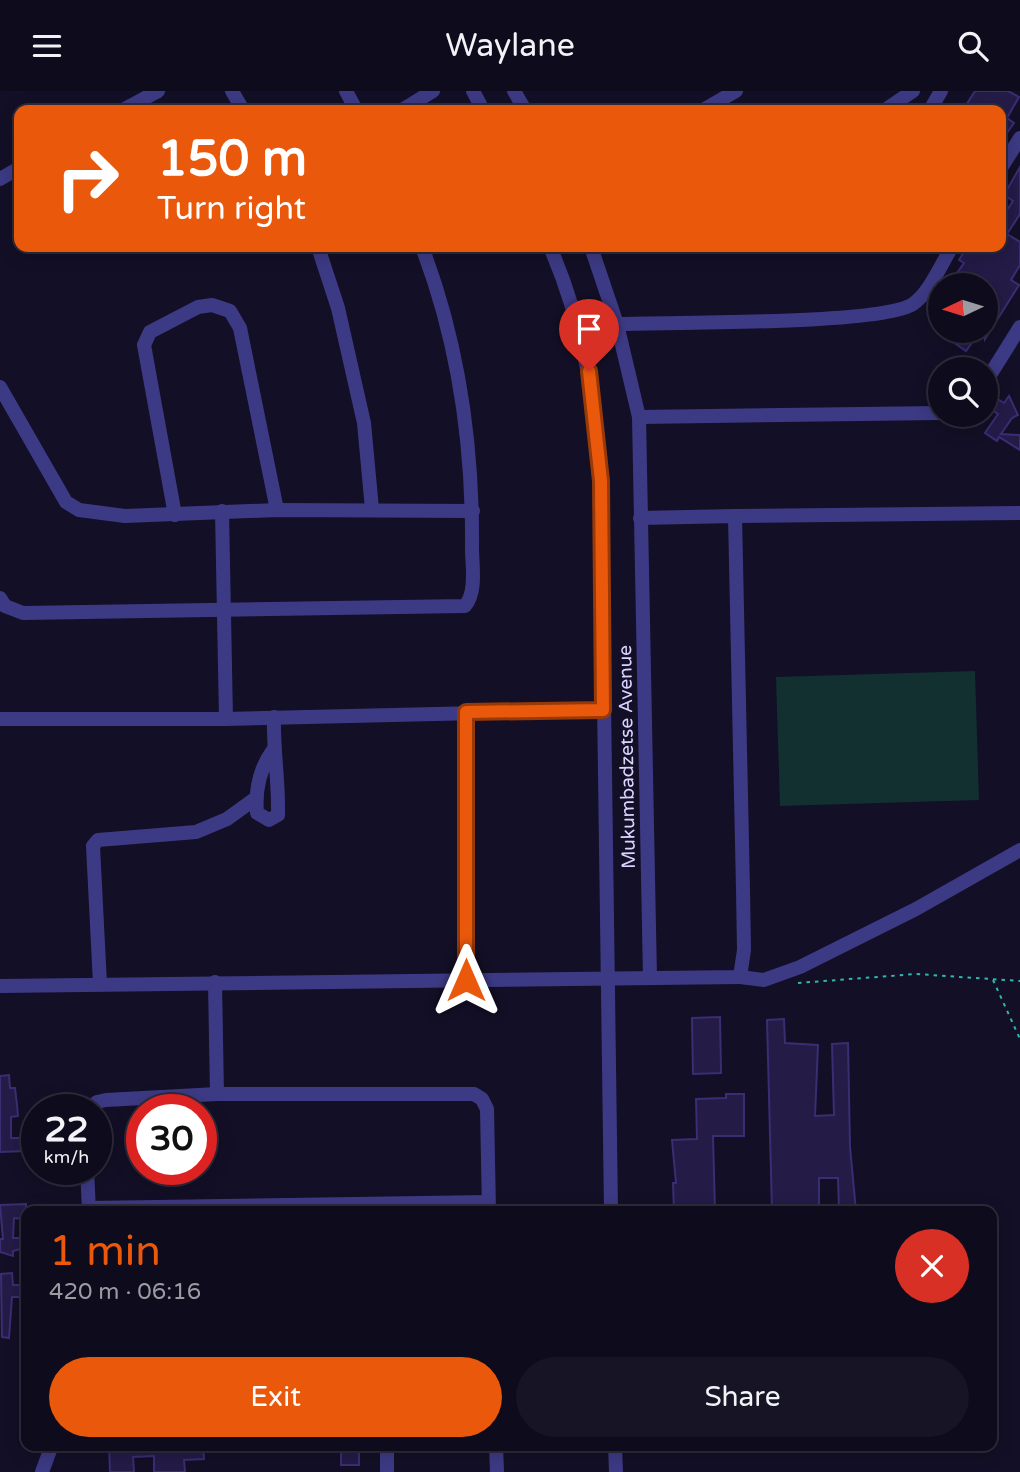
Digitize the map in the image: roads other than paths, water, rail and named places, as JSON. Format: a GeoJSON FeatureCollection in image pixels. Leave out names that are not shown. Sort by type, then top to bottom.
{"type":"FeatureCollection","features":[{"type":"Feature","properties":{"kind":"street"},"geometry":{"type":"LineString","coordinates":[[132,105],[158,91]]}},
{"type":"Feature","properties":{"kind":"street"},"geometry":{"type":"LineString","coordinates":[[410,105],[433,91]]}},
{"type":"Feature","properties":{"kind":"street"},"geometry":{"type":"LineString","coordinates":[[712,105],[736,91]]}},
{"type":"Feature","properties":{"kind":"street"},"geometry":{"type":"LineString","coordinates":[[892,105],[913,91]]}},
{"type":"Feature","properties":{"kind":"street"},"geometry":{"type":"LineString","coordinates":[[1006,160],[1020,138]]}},
{"type":"Feature","properties":{"kind":"street"},"geometry":{"type":"LineString","coordinates":[[320,252],[338,308],[364,423],[372,509]]}},
{"type":"Feature","properties":{"kind":"street"},"geometry":{"type":"LineString","coordinates":[[0,598],[5,606],[23,613],[463,607],[469,600],[472,589],[473,511],[467,428],[458,370],[423,252]]}},
{"type":"Feature","properties":{"kind":"street"},"geometry":{"type":"LineString","coordinates":[[552,252],[586,356],[595,413],[601,481],[611,1206]]}},
{"type":"Feature","properties":{"kind":"street","name":"Mukumbadzetse Avenue"},"geometry":{"type":"LineString","coordinates":[[593,252],[617,324],[639,417],[650,978]]}},
{"type":"Feature","properties":{"kind":"street"},"geometry":{"type":"LineString","coordinates":[[617,324],[844,317],[896,311],[921,297],[949,252]]}},
{"type":"Feature","properties":{"kind":"street"},"geometry":{"type":"LineString","coordinates":[[176,515],[144,345],[150,332],[206,305],[230,311],[240,328],[277,510]]}},
{"type":"Feature","properties":{"kind":"street"},"geometry":{"type":"LineString","coordinates":[[998,362],[1020,327]]}},
{"type":"Feature","properties":{"kind":"street"},"geometry":{"type":"LineString","coordinates":[[0,387],[71,507],[91,513],[176,515],[222,511],[372,509],[473,511]]}},
{"type":"Feature","properties":{"kind":"street"},"geometry":{"type":"LineString","coordinates":[[639,417],[928,413]]}},
{"type":"Feature","properties":{"kind":"street"},"geometry":{"type":"LineString","coordinates":[[222,511],[226,719]]}},
{"type":"Feature","properties":{"kind":"street"},"geometry":{"type":"LineString","coordinates":[[640,519],[1020,513]]}},
{"type":"Feature","properties":{"kind":"street"},"geometry":{"type":"LineString","coordinates":[[735,516],[744,950],[740,977]]}},
{"type":"Feature","properties":{"kind":"street"},"geometry":{"type":"LineString","coordinates":[[0,719],[226,719],[603,710]]}},
{"type":"Feature","properties":{"kind":"street"},"geometry":{"type":"LineString","coordinates":[[466,712],[466,980]]}},
{"type":"Feature","properties":{"kind":"street"},"geometry":{"type":"LineString","coordinates":[[273,750],[264,763],[256,798],[257,813],[269,820],[275,818],[278,791],[273,750],[274,717]]}},
{"type":"Feature","properties":{"kind":"street"},"geometry":{"type":"LineString","coordinates":[[100,984],[93,846],[97,840],[196,832],[227,819],[256,798]]}},
{"type":"Feature","properties":{"kind":"street"},"geometry":{"type":"LineString","coordinates":[[0,986],[608,977],[740,977],[764,980],[800,967],[916,909],[1020,850]]}},
{"type":"Feature","properties":{"kind":"street"},"geometry":{"type":"LineString","coordinates":[[215,982],[217,1094],[474,1094],[482,1099],[487,1109],[489,1206]]}},
{"type":"Feature","properties":{"kind":"street"},"geometry":{"type":"LineString","coordinates":[[88,1185],[89,1206]]}},
{"type":"Feature","properties":{"kind":"street"},"geometry":{"type":"LineString","coordinates":[[42,1472],[50,1451]]}},
{"type":"Feature","properties":{"kind":"street"},"geometry":{"type":"LineString","coordinates":[[387,1451],[387,1472]]}},
{"type":"Feature","properties":{"kind":"street"},"geometry":{"type":"LineString","coordinates":[[496,1451],[497,1472]]}},
{"type":"Feature","properties":{"kind":"street"},"geometry":{"type":"LineString","coordinates":[[615,1451],[616,1472]]}}]}
